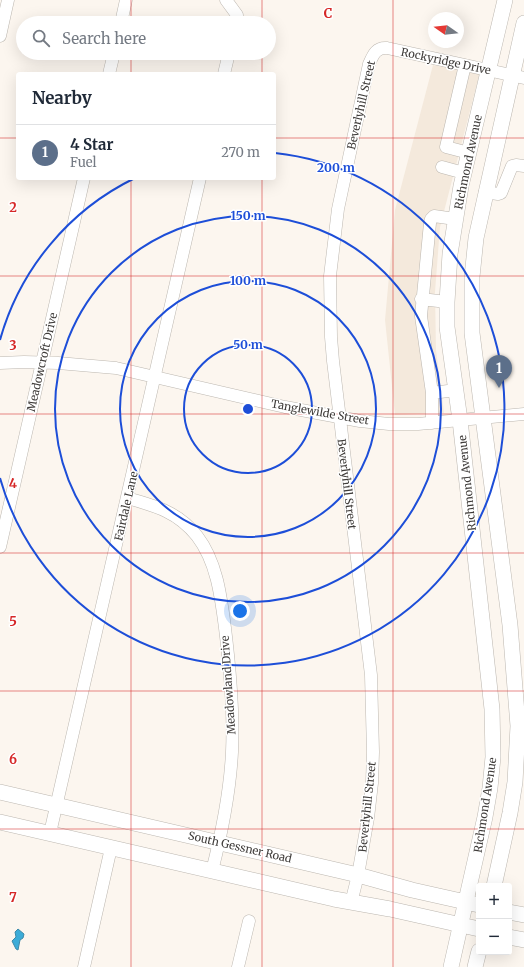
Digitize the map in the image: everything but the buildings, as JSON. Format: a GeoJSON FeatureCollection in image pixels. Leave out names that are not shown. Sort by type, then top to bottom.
{"type":"FeatureCollection","features":[{"type":"Feature","properties":{"kind":"main road","name":"Richmond Avenue"},"geometry":{"type":"LineString","coordinates":[[451,967],[461,925],[472,904],[493,757],[492,709],[489,675],[460,420],[447,327],[447,302],[450,254],[455,218],[505,0]]}},
{"type":"Feature","properties":{"kind":"main road"},"geometry":{"type":"LineString","coordinates":[[495,883],[510,813],[515,782],[518,726],[509,617],[472,333],[472,303],[474,250],[485,192],[518,76],[524,23]]}},
{"type":"Feature","properties":{"kind":"main road"},"geometry":{"type":"LineString","coordinates":[[463,180],[485,192]]}},
{"type":"Feature","properties":{"kind":"main road"},"geometry":{"type":"LineString","coordinates":[[447,302],[472,303]]}},
{"type":"Feature","properties":{"kind":"main road"},"geometry":{"type":"LineString","coordinates":[[489,675],[514,673]]}},
{"type":"Feature","properties":{"kind":"main road","name":"South Gessner Road"},"geometry":{"type":"LineString","coordinates":[[0,792],[358,875],[412,890],[472,904]]}},
{"type":"Feature","properties":{"kind":"main road"},"geometry":{"type":"LineString","coordinates":[[0,822],[351,903],[390,909],[476,928]]}},
{"type":"Feature","properties":{"kind":"main road"},"geometry":{"type":"LineString","coordinates":[[512,913],[524,915]]}},
{"type":"Feature","properties":{"kind":"main road"},"geometry":{"type":"LineString","coordinates":[[512,938],[524,940]]}},
{"type":"Feature","properties":{"kind":"main road"},"geometry":{"type":"LineString","coordinates":[[476,967],[478,955]]}},
{"type":"Feature","properties":{"kind":"street"},"geometry":{"type":"LineString","coordinates":[[0,36],[8,0]]}},
{"type":"Feature","properties":{"kind":"street"},"geometry":{"type":"LineString","coordinates":[[123,16],[126,0]]}},
{"type":"Feature","properties":{"kind":"street"},"geometry":{"type":"LineString","coordinates":[[226,0],[237,16]]}},
{"type":"Feature","properties":{"kind":"street","name":"Rockyridge Drive"},"geometry":{"type":"LineString","coordinates":[[381,48],[387,48],[518,76]]}},
{"type":"Feature","properties":{"kind":"street","name":"Beverlyhill Street"},"geometry":{"type":"LineString","coordinates":[[351,903],[358,875],[368,818],[372,783],[373,752],[371,675],[339,418],[331,337],[330,276],[338,209],[369,64],[376,51],[381,48]]}},
{"type":"Feature","properties":{"kind":"street"},"geometry":{"type":"LineString","coordinates":[[109,72],[112,60]]}},
{"type":"Feature","properties":{"kind":"street"},"geometry":{"type":"LineString","coordinates":[[224,72],[227,60]]}},
{"type":"Feature","properties":{"kind":"street"},"geometry":{"type":"LineString","coordinates":[[465,65],[446,147],[469,153]]}},
{"type":"Feature","properties":{"kind":"street"},"geometry":{"type":"LineString","coordinates":[[485,192],[501,193],[512,166],[516,164],[524,166]]}},
{"type":"Feature","properties":{"kind":"street"},"geometry":{"type":"LineString","coordinates":[[442,167],[463,180]]}},
{"type":"Feature","properties":{"kind":"street","name":"Meadowcroft Drive"},"geometry":{"type":"LineString","coordinates":[[0,547],[84,180]]}},
{"type":"Feature","properties":{"kind":"street","name":"Fairdale Lane"},"geometry":{"type":"LineString","coordinates":[[50,833],[200,180]]}},
{"type":"Feature","properties":{"kind":"street"},"geometry":{"type":"LineString","coordinates":[[432,423],[432,394],[421,316],[430,223],[434,216],[455,218]]}},
{"type":"Feature","properties":{"kind":"street"},"geometry":{"type":"LineString","coordinates":[[422,299],[447,302]]}},
{"type":"Feature","properties":{"kind":"street","name":"Tanglewilde Street"},"geometry":{"type":"LineString","coordinates":[[0,363],[24,362],[84,364],[116,368],[339,418],[389,424],[432,423],[524,414]]}},
{"type":"Feature","properties":{"kind":"street"},"geometry":{"type":"LineString","coordinates":[[432,394],[456,390]]}},
{"type":"Feature","properties":{"kind":"street","name":"Meadowland Drive"},"geometry":{"type":"LineString","coordinates":[[127,498],[158,506],[178,517],[197,536],[212,562],[221,600],[231,700],[232,752],[227,801],[212,871]]}},
{"type":"Feature","properties":{"kind":"street"},"geometry":{"type":"LineString","coordinates":[[84,967],[111,848]]}},
{"type":"Feature","properties":{"kind":"street"},"geometry":{"type":"LineString","coordinates":[[238,967],[249,921]]}},
{"type":"Feature","properties":{"kind":"shaded area"},"geometry":{"type":"Polygon","coordinates":[[[433,65],[480,72],[440,227],[435,292],[436,350],[444,413],[395,415],[385,320],[395,210],[433,65]]]}},
{"type":"Feature","properties":{"kind":"water"},"geometry":{"type":"Polygon","coordinates":[[[18,929],[24,934],[23,938],[20,940],[18,950],[12,941],[16,937],[15,932],[18,929]]]}},
{"type":"Feature","properties":{"kind":"place","name":"4 Star"},"geometry":{"type":"Point","coordinates":[499,388]}}]}
